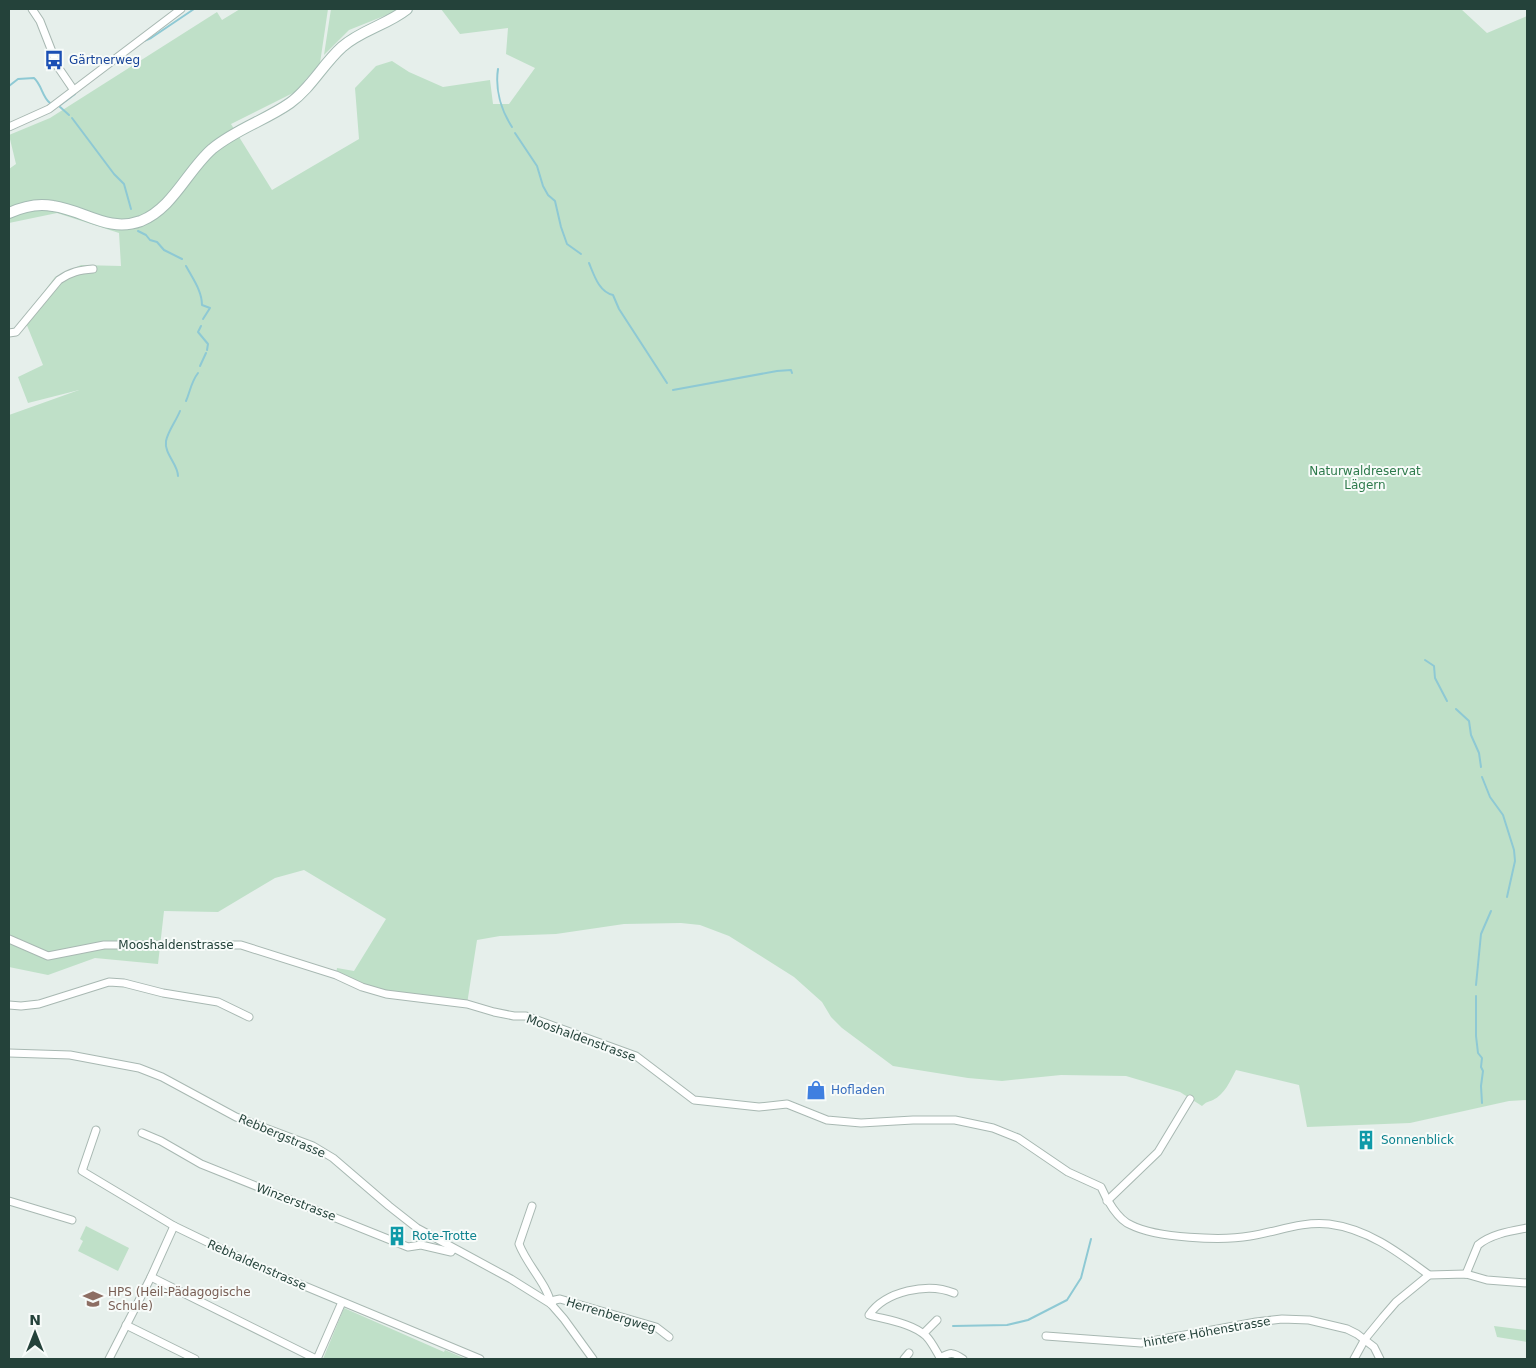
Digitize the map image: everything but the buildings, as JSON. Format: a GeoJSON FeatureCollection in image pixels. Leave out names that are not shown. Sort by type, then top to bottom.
{"type":"FeatureCollection","features":[{"type":"Feature","properties":{"kind":"main road"},"geometry":{"type":"LineString","coordinates":[[9,213],[27,207],[52,205],[112,224],[130,223],[148,217],[170,200],[196,165],[213,149],[232,135],[290,103],[306,90],[342,47],[360,34],[390,20],[407,9]]}},
{"type":"Feature","properties":{"kind":"street"},"geometry":{"type":"LineString","coordinates":[[32,9],[40,21],[58,67],[73,89]]}},
{"type":"Feature","properties":{"kind":"street"},"geometry":{"type":"LineString","coordinates":[[9,127],[49,109],[181,9]]}},
{"type":"Feature","properties":{"kind":"street"},"geometry":{"type":"LineString","coordinates":[[9,334],[16,332],[59,280],[78,270],[94,270]]}},
{"type":"Feature","properties":{"kind":"street","name":"Mooshaldenstrasse"},"geometry":{"type":"LineString","coordinates":[[9,939],[48,956],[104,945],[241,945],[336,975],[362,987],[386,994],[467,1004],[494,1012],[535,1019],[636,1056],[694,1100],[759,1107],[787,1104],[827,1120],[861,1123],[955,1120],[993,1128],[1025,1142],[1068,1172],[1101,1187],[1107,1201],[1129,1225],[1154,1233],[1182,1236],[1247,1237],[1266,1234],[1290,1226],[1308,1224],[1347,1227],[1384,1243],[1429,1275]]}},
{"type":"Feature","properties":{"kind":"street"},"geometry":{"type":"LineString","coordinates":[[9,1005],[39,1004],[109,982],[124,983],[170,995],[218,1002],[249,1017]]}},
{"type":"Feature","properties":{"kind":"street","name":"Rebbergstrasse"},"geometry":{"type":"LineString","coordinates":[[9,1053],[70,1055],[134,1067],[162,1077],[236,1117],[312,1146],[333,1158],[417,1228],[511,1279],[551,1304],[564,1318],[593,1359]]}},
{"type":"Feature","properties":{"kind":"street"},"geometry":{"type":"LineString","coordinates":[[1107,1201],[1158,1152],[1190,1098]]}},
{"type":"Feature","properties":{"kind":"street","name":"Rebhaldenstrasse"},"geometry":{"type":"LineString","coordinates":[[96,1130],[82,1172],[174,1226],[259,1267],[480,1359]]}},
{"type":"Feature","properties":{"kind":"street","name":"Winzerstrasse"},"geometry":{"type":"LineString","coordinates":[[142,1133],[161,1141],[202,1164],[408,1247],[421,1245],[452,1252],[453,1249]]}},
{"type":"Feature","properties":{"kind":"street"},"geometry":{"type":"LineString","coordinates":[[9,1201],[72,1220]]}},
{"type":"Feature","properties":{"kind":"street","name":"Rebbergstrasse"},"geometry":{"type":"LineString","coordinates":[[532,1206],[519,1244],[525,1258],[549,1295],[551,1304]]}},
{"type":"Feature","properties":{"kind":"street"},"geometry":{"type":"LineString","coordinates":[[109,1359],[174,1226]]}},
{"type":"Feature","properties":{"kind":"street"},"geometry":{"type":"LineString","coordinates":[[1466,1274],[1481,1242],[1499,1234],[1527,1228]]}},
{"type":"Feature","properties":{"kind":"street"},"geometry":{"type":"LineString","coordinates":[[1354,1359],[1365,1339],[1396,1302],[1429,1275],[1466,1274],[1487,1280],[1527,1283]]}},
{"type":"Feature","properties":{"kind":"street"},"geometry":{"type":"LineString","coordinates":[[150,1277],[316,1359],[342,1302]]}},
{"type":"Feature","properties":{"kind":"street"},"geometry":{"type":"LineString","coordinates":[[954,1293],[931,1288],[914,1289],[894,1296],[880,1304],[869,1315],[904,1324],[924,1334],[941,1359],[950,1353],[956,1354],[963,1359]]}},
{"type":"Feature","properties":{"kind":"street","name":"Herrenbergweg"},"geometry":{"type":"LineString","coordinates":[[551,1304],[555,1300],[560,1299],[656,1327],[669,1337]]}},
{"type":"Feature","properties":{"kind":"street","name":"hintere Höhenstrasse"},"geometry":{"type":"LineString","coordinates":[[1046,1336],[1140,1343],[1282,1319],[1309,1320],[1334,1326],[1346,1329],[1365,1339]]}},
{"type":"Feature","properties":{"kind":"street"},"geometry":{"type":"LineString","coordinates":[[924,1334],[937,1320]]}},
{"type":"Feature","properties":{"kind":"street"},"geometry":{"type":"LineString","coordinates":[[126,1325],[195,1359]]}},
{"type":"Feature","properties":{"kind":"street"},"geometry":{"type":"LineString","coordinates":[[1365,1339],[1374,1347],[1380,1359]]}},
{"type":"Feature","properties":{"kind":"green space","name":"Naturwaldreservat Lägern"},"geometry":{"type":"Polygon","coordinates":[[[240,9],[328,9],[320,63],[295,92],[231,124],[272,190],[359,139],[355,88],[376,66],[392,61],[409,72],[443,87],[490,80],[493,104],[509,104],[535,68],[506,54],[508,28],[460,34],[441,9],[1461,9],[1487,33],[1527,16],[1527,1100],[1509,1101],[1410,1123],[1307,1127],[1299,1085],[1236,1070],[1221,1094],[1202,1106],[1180,1092],[1126,1076],[1061,1075],[1002,1081],[968,1078],[893,1066],[842,1028],[831,1017],[822,1002],[794,977],[729,936],[700,925],[681,923],[624,924],[556,934],[500,936],[477,940],[467,1004],[386,994],[336,975],[337,968],[354,971],[386,919],[304,870],[275,878],[218,912],[164,911],[158,964],[95,958],[48,975],[9,967],[9,415],[79,390],[28,403],[18,377],[43,365],[24,318],[55,277],[81,265],[121,266],[119,233],[57,213],[9,223],[9,169],[16,164],[9,135],[50,118],[217,12],[222,20],[240,9]]]}},
{"type":"Feature","properties":{"kind":"green space"},"geometry":{"type":"Polygon","coordinates":[[[331,9],[397,9],[394,12],[349,30],[324,55],[331,9]]]}},
{"type":"Feature","properties":{"kind":"green space"},"geometry":{"type":"Polygon","coordinates":[[[86,1226],[129,1248],[118,1271],[78,1251],[83,1241],[80,1239],[86,1226]]]}},
{"type":"Feature","properties":{"kind":"green space"},"geometry":{"type":"Polygon","coordinates":[[[344,1308],[444,1352],[445,1350],[466,1359],[323,1359],[344,1308]]]}},
{"type":"Feature","properties":{"kind":"green space"},"geometry":{"type":"Polygon","coordinates":[[[1494,1326],[1527,1330],[1527,1342],[1497,1337],[1494,1326]]]}},
{"type":"Feature","properties":{"kind":"waterway"},"geometry":{"type":"LineString","coordinates":[[144,41],[194,9]]}},
{"type":"Feature","properties":{"kind":"waterway"},"geometry":{"type":"LineString","coordinates":[[498,69],[497,84],[500,99],[512,127]]}},
{"type":"Feature","properties":{"kind":"waterway"},"geometry":{"type":"LineString","coordinates":[[9,86],[18,79],[34,78],[45,98],[50,103]]}},
{"type":"Feature","properties":{"kind":"waterway"},"geometry":{"type":"LineString","coordinates":[[69,115],[59,106],[75,94]]}},
{"type":"Feature","properties":{"kind":"waterway"},"geometry":{"type":"LineString","coordinates":[[72,118],[114,174],[124,184],[131,209]]}},
{"type":"Feature","properties":{"kind":"waterway"},"geometry":{"type":"LineString","coordinates":[[515,133],[537,166],[548,195],[555,201],[567,244],[581,254]]}},
{"type":"Feature","properties":{"kind":"waterway"},"geometry":{"type":"LineString","coordinates":[[138,231],[146,235],[150,240],[157,242],[164,250],[182,259]]}},
{"type":"Feature","properties":{"kind":"waterway"},"geometry":{"type":"LineString","coordinates":[[589,263],[601,287],[613,295],[619,309],[667,383]]}},
{"type":"Feature","properties":{"kind":"waterway"},"geometry":{"type":"LineString","coordinates":[[186,266],[199,290],[202,305],[210,308],[203,319]]}},
{"type":"Feature","properties":{"kind":"waterway"},"geometry":{"type":"LineString","coordinates":[[201,326],[198,332],[208,344],[207,350]]}},
{"type":"Feature","properties":{"kind":"waterway"},"geometry":{"type":"LineString","coordinates":[[200,366],[206,353]]}},
{"type":"Feature","properties":{"kind":"waterway"},"geometry":{"type":"LineString","coordinates":[[673,390],[777,371],[791,370],[792,373]]}},
{"type":"Feature","properties":{"kind":"waterway"},"geometry":{"type":"LineString","coordinates":[[186,401],[192,383],[198,373]]}},
{"type":"Feature","properties":{"kind":"waterway"},"geometry":{"type":"LineString","coordinates":[[178,476],[176,467],[167,450],[166,441],[180,411]]}},
{"type":"Feature","properties":{"kind":"waterway"},"geometry":{"type":"LineString","coordinates":[[1425,660],[1434,666],[1435,678],[1447,701]]}},
{"type":"Feature","properties":{"kind":"waterway"},"geometry":{"type":"LineString","coordinates":[[1456,709],[1469,721],[1471,735],[1479,753],[1481,767]]}},
{"type":"Feature","properties":{"kind":"waterway"},"geometry":{"type":"LineString","coordinates":[[1482,777],[1490,797],[1503,815],[1514,850],[1515,861],[1507,897]]}},
{"type":"Feature","properties":{"kind":"waterway"},"geometry":{"type":"LineString","coordinates":[[1476,985],[1481,934],[1491,911]]}},
{"type":"Feature","properties":{"kind":"waterway"},"geometry":{"type":"LineString","coordinates":[[1476,996],[1476,1036],[1478,1053],[1482,1058],[1481,1067],[1483,1071],[1481,1086],[1482,1103]]}},
{"type":"Feature","properties":{"kind":"waterway"},"geometry":{"type":"LineString","coordinates":[[953,1326],[1007,1325],[1028,1320],[1067,1300],[1081,1278],[1091,1239]]}},
{"type":"Feature","properties":{"kind":"place","name":"Gärtnerweg"},"geometry":{"type":"Point","coordinates":[54,60]}},
{"type":"Feature","properties":{"kind":"place","name":"Hofladen"},"geometry":{"type":"Point","coordinates":[816,1090]}},
{"type":"Feature","properties":{"kind":"place","name":"Sonnenblick"},"geometry":{"type":"Point","coordinates":[1366,1140]}},
{"type":"Feature","properties":{"kind":"place","name":"Rote-Trotte"},"geometry":{"type":"Point","coordinates":[397,1236]}},
{"type":"Feature","properties":{"kind":"place","name":"HPS (Heil-Pädagogische Schule)"},"geometry":{"type":"Point","coordinates":[93,1299]}}]}
